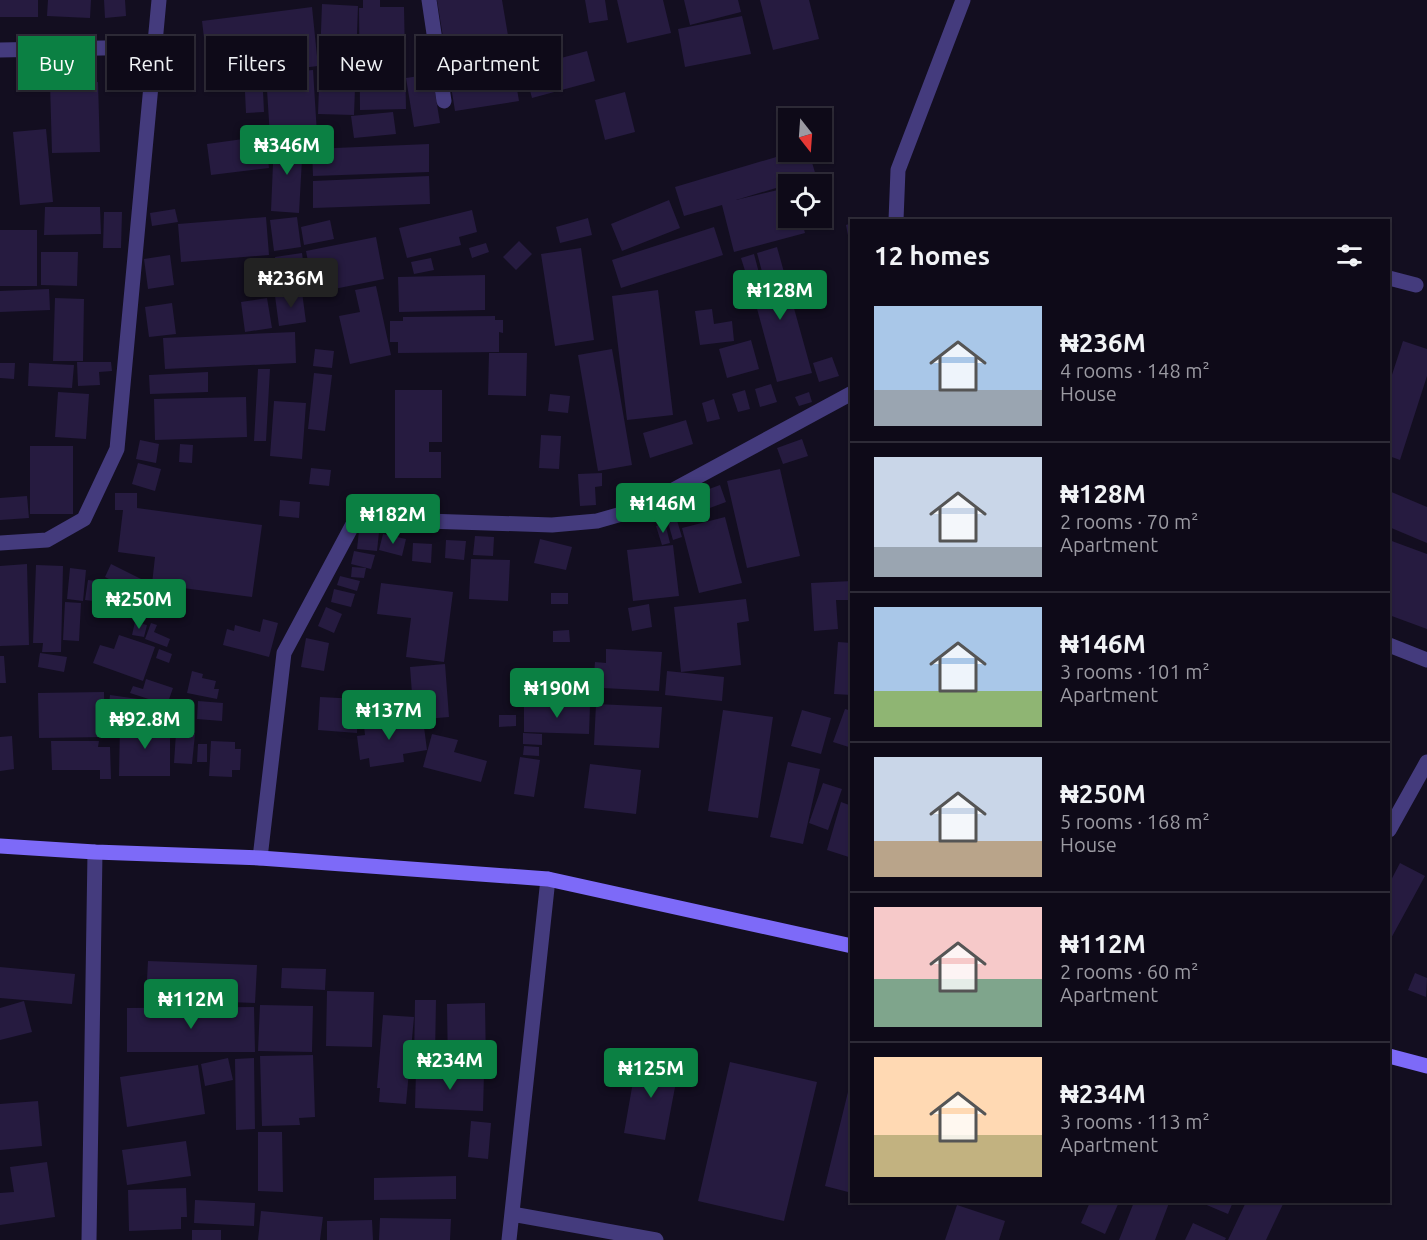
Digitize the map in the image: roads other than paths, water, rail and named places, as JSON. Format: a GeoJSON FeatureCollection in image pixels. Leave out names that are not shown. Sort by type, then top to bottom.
{"type":"FeatureCollection","features":[{"type":"Feature","properties":{"kind":"street"},"geometry":{"type":"LineString","coordinates":[[155,36],[159,0]]}},
{"type":"Feature","properties":{"kind":"street"},"geometry":{"type":"LineString","coordinates":[[429,0],[444,101]]}},
{"type":"Feature","properties":{"kind":"street"},"geometry":{"type":"LineString","coordinates":[[896,219],[898,170],[962,2],[977,0]]}},
{"type":"Feature","properties":{"kind":"street"},"geometry":{"type":"LineString","coordinates":[[0,51],[107,48]]}},
{"type":"Feature","properties":{"kind":"street"},"geometry":{"type":"LineString","coordinates":[[0,543],[47,540],[84,519],[117,449],[150,90]]}},
{"type":"Feature","properties":{"kind":"street"},"geometry":{"type":"LineString","coordinates":[[1390,278],[1416,285]]}},
{"type":"Feature","properties":{"kind":"street"},"geometry":{"type":"LineString","coordinates":[[260,858],[284,653],[352,526],[364,516],[380,512],[426,521],[552,525],[597,521],[632,511],[662,496],[850,394]]}},
{"type":"Feature","properties":{"kind":"street"},"geometry":{"type":"LineString","coordinates":[[1390,645],[1427,660]]}},
{"type":"Feature","properties":{"kind":"street"},"geometry":{"type":"LineString","coordinates":[[1390,828],[1427,762]]}},
{"type":"Feature","properties":{"kind":"street"},"geometry":{"type":"LineString","coordinates":[[0,846],[260,858],[548,879],[850,946]]}},
{"type":"Feature","properties":{"kind":"street"},"geometry":{"type":"LineString","coordinates":[[89,1240],[94,852]]}},
{"type":"Feature","properties":{"kind":"street"},"geometry":{"type":"LineString","coordinates":[[509,1240],[548,879]]}},
{"type":"Feature","properties":{"kind":"street"},"geometry":{"type":"LineString","coordinates":[[1390,1056],[1427,1066]]}},
{"type":"Feature","properties":{"kind":"street"},"geometry":{"type":"LineString","coordinates":[[512,1214],[656,1240]]}}]}
